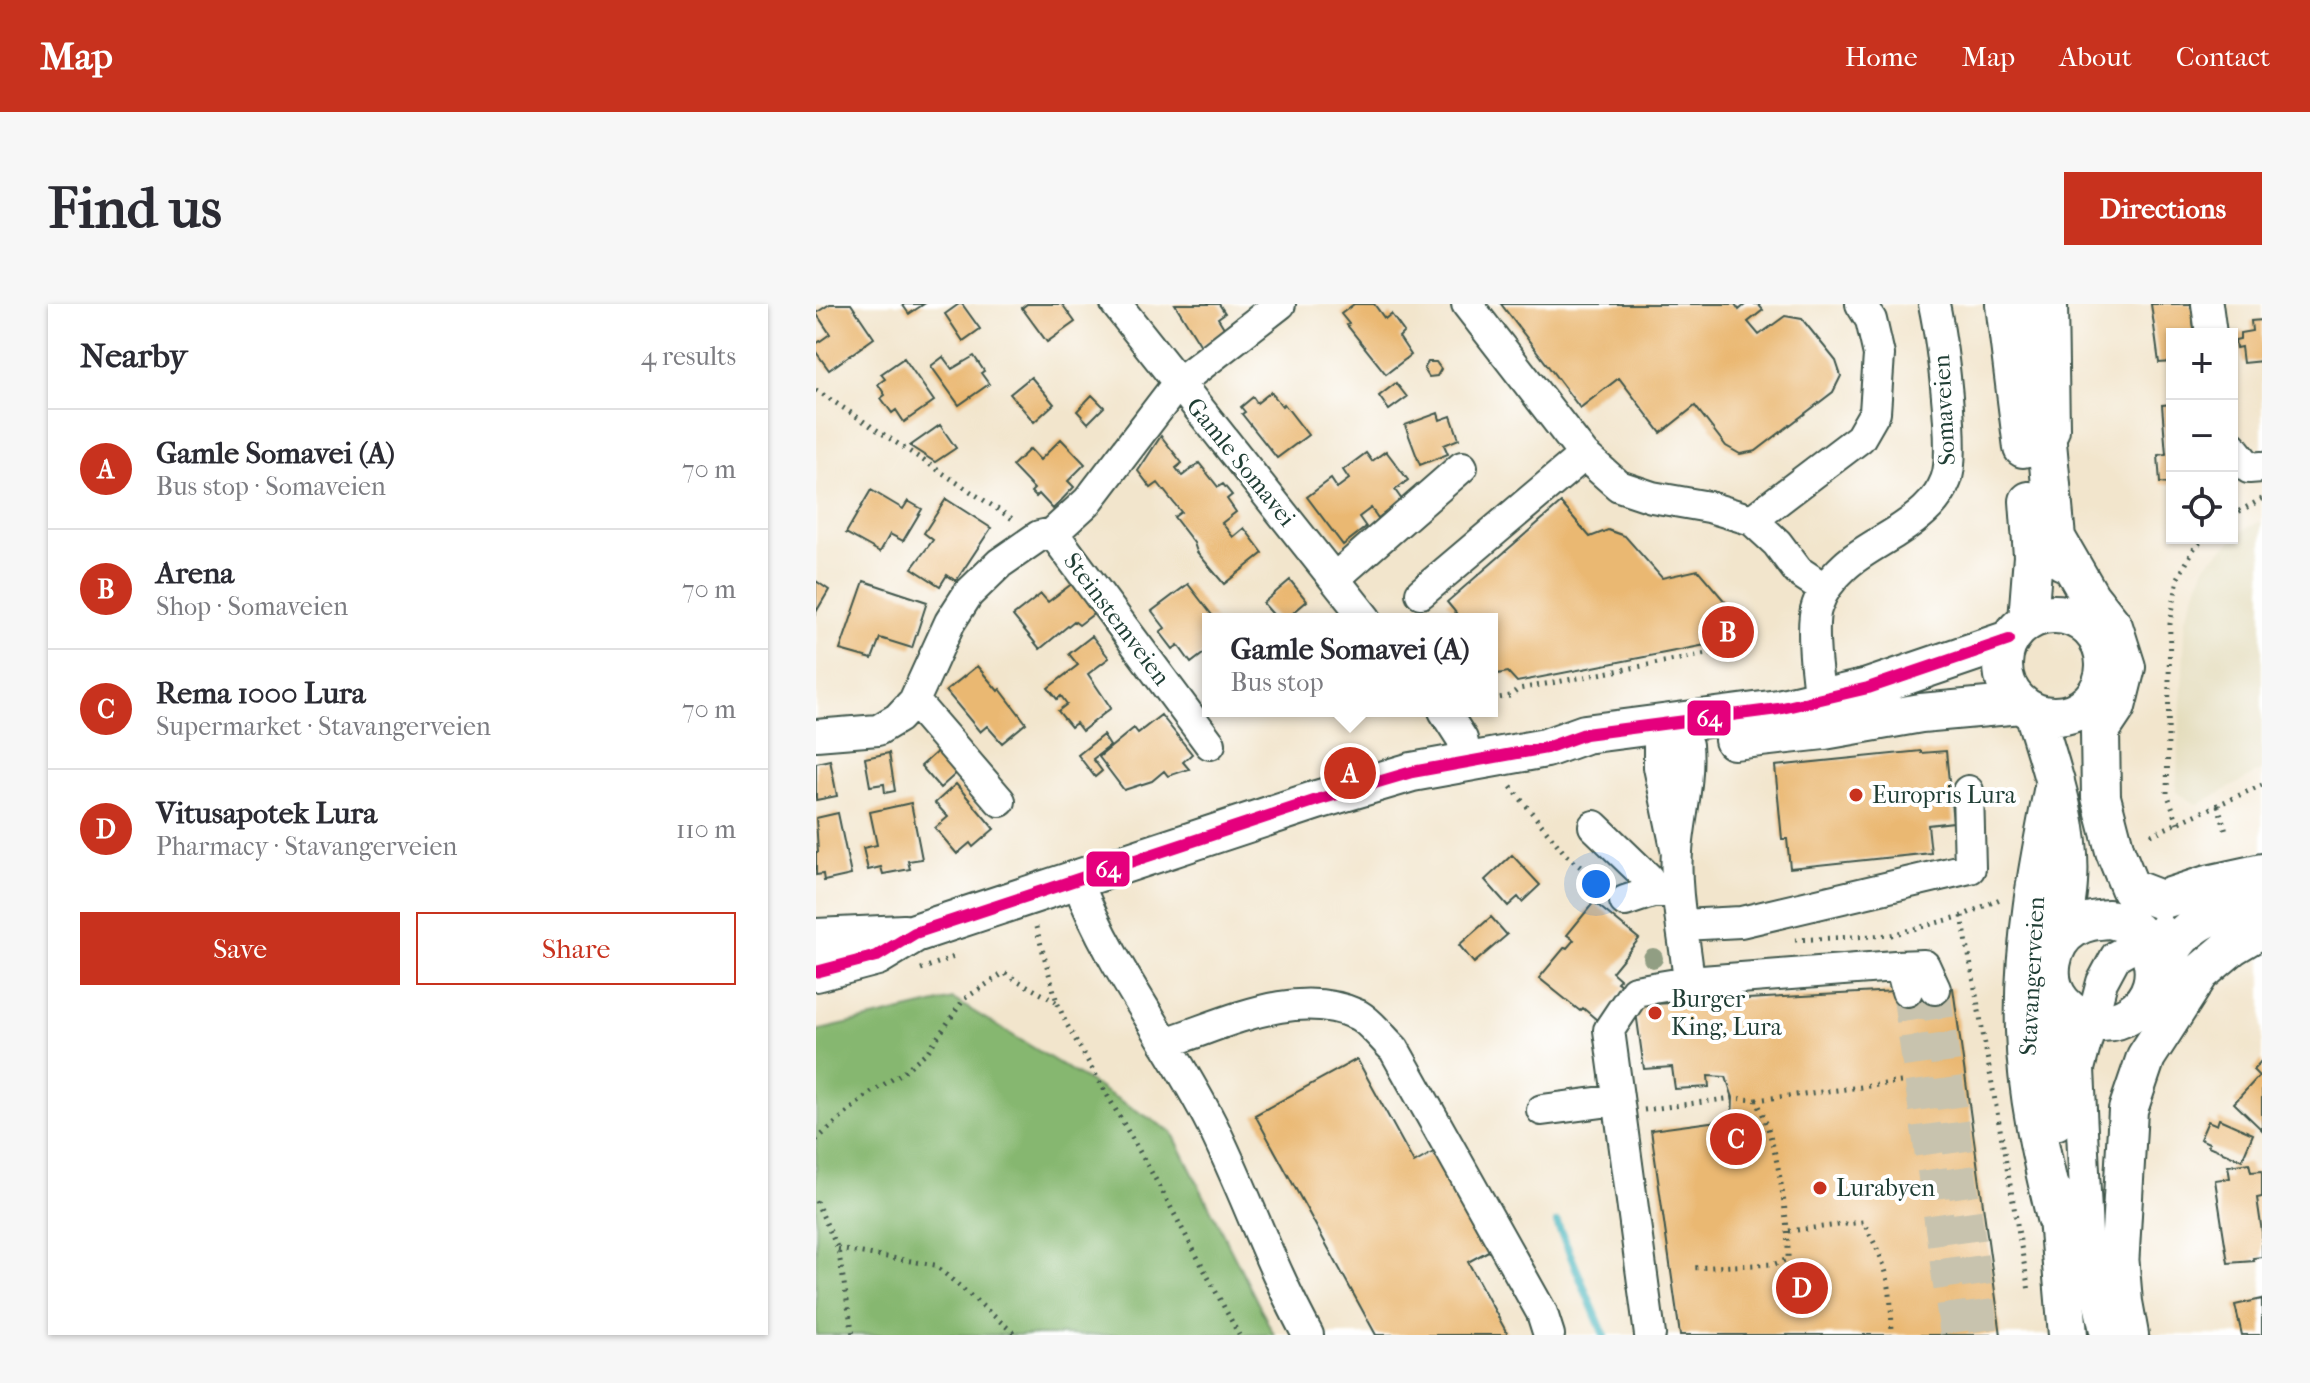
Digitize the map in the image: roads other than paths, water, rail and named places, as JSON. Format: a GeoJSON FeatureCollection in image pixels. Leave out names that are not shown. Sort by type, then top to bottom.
{"type":"FeatureCollection","features":[{"type":"Feature","properties":{"kind":"highway"},"geometry":{"type":"LineString","coordinates":[[2045,304],[2047,429]]}},
{"type":"Feature","properties":{"kind":"main road"},"geometry":{"type":"LineString","coordinates":[[2005,304],[2031,514],[2033,556],[2019,630],[2004,657],[2004,674],[2010,690],[2027,708]]}},
{"type":"Feature","properties":{"kind":"main road"},"geometry":{"type":"LineString","coordinates":[[2033,304],[2056,538],[2081,621]]}},
{"type":"Feature","properties":{"kind":"main road"},"geometry":{"type":"LineString","coordinates":[[2056,538],[2090,597],[2113,626],[2126,667],[2116,707],[2100,731],[2101,797],[2115,851],[2130,888],[2161,900],[2207,885],[2262,874]]}},
{"type":"Feature","properties":{"kind":"main road"},"geometry":{"type":"LineString","coordinates":[[816,938],[915,933],[1083,895],[1317,800],[1412,772],[1546,748],[1585,734],[1671,738],[1778,709],[1822,714],[2027,708],[2048,716],[2064,715],[2091,701],[2101,686],[2105,659],[2095,633],[2081,621],[2064,614],[2046,614],[2019,630],[1868,688],[1822,714]]}},
{"type":"Feature","properties":{"kind":"main road"},"geometry":{"type":"LineString","coordinates":[[2091,701],[2083,749],[2092,824],[2103,871],[2133,929],[2153,957],[2154,979]]}},
{"type":"Feature","properties":{"kind":"main road","name":"Stavangerveien"},"geometry":{"type":"LineString","coordinates":[[2027,708],[2055,781],[2068,850],[2068,881],[2058,944],[2051,962],[2051,982],[2059,1000],[2055,1042],[2056,1218],[2068,1335]]}},
{"type":"Feature","properties":{"kind":"main road","name":"Stavangerveien"},"geometry":{"type":"LineString","coordinates":[[2055,781],[2034,896],[2025,1030],[2038,1140],[2056,1218]]}},
{"type":"Feature","properties":{"kind":"main road"},"geometry":{"type":"LineString","coordinates":[[2058,944],[2072,929],[2090,920],[2109,919],[2133,929],[2262,874]]}},
{"type":"Feature","properties":{"kind":"main road"},"geometry":{"type":"LineString","coordinates":[[2059,1000],[2073,1014],[2091,1022],[2112,1022],[2132,1014],[2147,999],[2154,979],[2181,937],[2200,922],[2233,907],[2262,901]]}},
{"type":"Feature","properties":{"kind":"main road"},"geometry":{"type":"LineString","coordinates":[[2119,1267],[2128,1110],[2146,1057],[2200,973],[2232,946],[2262,928]]}},
{"type":"Feature","properties":{"kind":"main road"},"geometry":{"type":"LineString","coordinates":[[816,972],[877,956],[915,933]]}},
{"type":"Feature","properties":{"kind":"main road"},"geometry":{"type":"LineString","coordinates":[[2129,1335],[2119,1267],[2114,1123],[2119,1077],[2132,1014]]}},
{"type":"Feature","properties":{"kind":"street","name":"Gamle Somavei"},"geometry":{"type":"LineString","coordinates":[[1116,304],[1361,613]]}},
{"type":"Feature","properties":{"kind":"street"},"geometry":{"type":"LineString","coordinates":[[1467,304],[1584,455],[1619,486],[1652,497],[1709,507],[1752,520],[1777,543],[1798,571],[1825,589],[1815,609],[1822,714]]}},
{"type":"Feature","properties":{"kind":"street"},"geometry":{"type":"LineString","coordinates":[[1752,520],[1860,438],[1875,412],[1879,355],[1871,320],[1861,304]]}},
{"type":"Feature","properties":{"kind":"street","name":"Somaveien"},"geometry":{"type":"LineString","coordinates":[[1825,589],[1845,566],[1918,518],[1936,498],[1946,479],[1951,456],[1939,327],[1934,304]]}},
{"type":"Feature","properties":{"kind":"street"},"geometry":{"type":"LineString","coordinates":[[2207,304],[2210,328]]}},
{"type":"Feature","properties":{"kind":"street","name":"Steinstemveien"},"geometry":{"type":"LineString","coordinates":[[816,735],[878,730],[898,718],[914,701],[950,622],[968,594],[1000,563],[1046,534],[1088,501],[1178,383],[1267,308]]}},
{"type":"Feature","properties":{"kind":"street"},"geometry":{"type":"LineString","coordinates":[[2238,454],[2249,468],[2262,467]]}},
{"type":"Feature","properties":{"kind":"street"},"geometry":{"type":"LineString","coordinates":[[1421,593],[1584,455]]}},
{"type":"Feature","properties":{"kind":"street"},"geometry":{"type":"LineString","coordinates":[[1335,578],[1462,467]]}},
{"type":"Feature","properties":{"kind":"street","name":"Steinstemveien"},"geometry":{"type":"LineString","coordinates":[[1046,534],[1210,744]]}},
{"type":"Feature","properties":{"kind":"street"},"geometry":{"type":"LineString","coordinates":[[914,701],[1000,801]]}},
{"type":"Feature","properties":{"kind":"street"},"geometry":{"type":"LineString","coordinates":[[1448,717],[1462,739],[1467,760]]}},
{"type":"Feature","properties":{"kind":"street"},"geometry":{"type":"LineString","coordinates":[[1652,895],[1677,853],[1659,767],[1671,738]]}},
{"type":"Feature","properties":{"kind":"street"},"geometry":{"type":"LineString","coordinates":[[1682,925],[1741,922],[1970,868],[1968,791]]}},
{"type":"Feature","properties":{"kind":"street"},"geometry":{"type":"LineString","coordinates":[[1594,826],[1648,878],[1652,895],[1682,925],[1689,982]]}},
{"type":"Feature","properties":{"kind":"street"},"geometry":{"type":"LineString","coordinates":[[2106,1335],[2088,1254],[2079,1069],[2102,982],[2133,929],[2262,885]]}},
{"type":"Feature","properties":{"kind":"street"},"geometry":{"type":"LineString","coordinates":[[1083,895],[1133,992],[1211,1123],[1308,1335]]}},
{"type":"Feature","properties":{"kind":"street"},"geometry":{"type":"LineString","coordinates":[[1650,1335],[1609,1030],[1635,991],[1689,982],[1912,982]]}},
{"type":"Feature","properties":{"kind":"street"},"geometry":{"type":"LineString","coordinates":[[1165,1043],[1286,1004],[1322,1004],[1360,1016],[1394,1049],[1542,1313],[1549,1335]]}},
{"type":"Feature","properties":{"kind":"street"},"geometry":{"type":"LineString","coordinates":[[1542,1110],[1618,1107]]}},
{"type":"Feature","properties":{"kind":"waterway"},"geometry":{"type":"LineString","coordinates":[[1557,1223],[1604,1335]]}},
{"type":"Feature","properties":{"kind":"tunnel"},"geometry":{"type":"LineString","coordinates":[[1935,989],[1984,1335]]}},
{"type":"Feature","properties":{"kind":"tunnel"},"geometry":{"type":"LineString","coordinates":[[1907,991],[1955,1335]]}},
{"type":"Feature","properties":{"kind":"place","name":"Arena"},"geometry":{"type":"Point","coordinates":[1728,632]}},
{"type":"Feature","properties":{"kind":"place","name":"Gamle Somavei (A)"},"geometry":{"type":"Point","coordinates":[1350,773]}},
{"type":"Feature","properties":{"kind":"place","name":"Europris Lura"},"geometry":{"type":"Point","coordinates":[1856,795]}},
{"type":"Feature","properties":{"kind":"place","name":"Burger King, Lura"},"geometry":{"type":"Point","coordinates":[1655,1013]}},
{"type":"Feature","properties":{"kind":"place","name":"Rema 1000 Lura"},"geometry":{"type":"Point","coordinates":[1736,1139]}},
{"type":"Feature","properties":{"kind":"place","name":"Lurabyen"},"geometry":{"type":"Point","coordinates":[1820,1188]}},
{"type":"Feature","properties":{"kind":"place","name":"Vitusapotek Lura"},"geometry":{"type":"Point","coordinates":[1802,1288]}}]}
